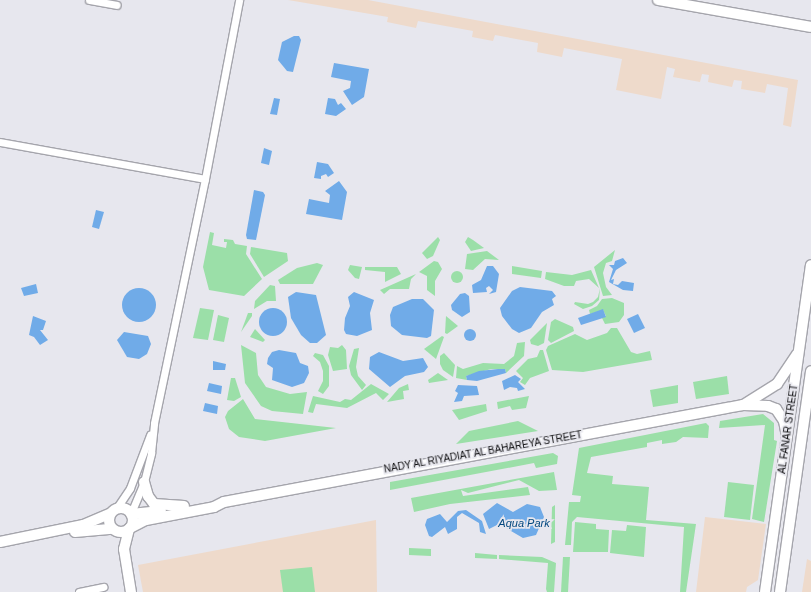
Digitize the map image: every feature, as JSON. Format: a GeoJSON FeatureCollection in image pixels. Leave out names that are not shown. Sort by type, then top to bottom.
{"type":"FeatureCollection","features":[{"type":"Feature","properties":{"kind":"main road"},"geometry":{"type":"LineString","coordinates":[[658,0],[811,27]]}},
{"type":"Feature","properties":{"kind":"main road","name":"AL FANAR STREET"},"geometry":{"type":"LineString","coordinates":[[765,592],[811,265]]}},
{"type":"Feature","properties":{"kind":"main road","name":"NADY AL RIYADIAT AL BAHAREYA STREET"},"geometry":{"type":"LineString","coordinates":[[743,405],[777,384],[800,347]]}},
{"type":"Feature","properties":{"kind":"main road","name":"AL FANAR STREET"},"geometry":{"type":"LineString","coordinates":[[780,592],[811,371]]}},
{"type":"Feature","properties":{"kind":"main road","name":"NADY AL RIYADIAT AL BAHAREYA STREET"},"geometry":{"type":"LineString","coordinates":[[131,514],[212,501],[224,502],[743,405],[768,406],[776,409],[784,421],[787,437]]}},
{"type":"Feature","properties":{"kind":"main road"},"geometry":{"type":"LineString","coordinates":[[144,482],[148,496],[154,504],[184,506]]}},
{"type":"Feature","properties":{"kind":"main road","name":"NADY AL RIYADIAT AL BAHAREYA STREET"},"geometry":{"type":"LineString","coordinates":[[130,529],[146,520],[214,507],[224,502]]}},
{"type":"Feature","properties":{"kind":"main road"},"geometry":{"type":"LineString","coordinates":[[2,542],[83,524],[113,511],[125,509],[131,514],[133,521],[124,549]]}},
{"type":"Feature","properties":{"kind":"main road"},"geometry":{"type":"LineString","coordinates":[[113,511],[108,520],[124,549],[131,592]]}},
{"type":"Feature","properties":{"kind":"main road"},"geometry":{"type":"LineString","coordinates":[[2,542],[113,530],[120,533],[130,529]]}},
{"type":"Feature","properties":{"kind":"street"},"geometry":{"type":"LineString","coordinates":[[90,0],[116,5]]}},
{"type":"Feature","properties":{"kind":"street"},"geometry":{"type":"LineString","coordinates":[[131,514],[144,482],[151,453],[154,423],[205,179],[239,0]]}},
{"type":"Feature","properties":{"kind":"street"},"geometry":{"type":"LineString","coordinates":[[0,142],[205,179]]}},
{"type":"Feature","properties":{"kind":"street"},"geometry":{"type":"LineString","coordinates":[[113,511],[130,488],[154,423]]}},
{"type":"Feature","properties":{"kind":"street"},"geometry":{"type":"LineString","coordinates":[[79,592],[103,587]]}},
{"type":"Feature","properties":{"kind":"shaded area"},"geometry":{"type":"Polygon","coordinates":[[[288,0],[368,0],[798,80],[791,127],[783,125],[788,88],[767,84],[765,93],[741,89],[742,81],[734,80],[732,87],[708,82],[709,75],[702,74],[700,82],[673,77],[675,69],[667,67],[661,99],[616,90],[622,59],[564,48],[562,57],[537,52],[538,43],[495,35],[493,41],[472,37],[473,31],[418,21],[416,28],[387,22],[388,17],[288,0]]]}},
{"type":"Feature","properties":{"kind":"shaded area"},"geometry":{"type":"Polygon","coordinates":[[[705,517],[766,524],[758,580],[747,587],[746,592],[696,592],[705,517]]]}},
{"type":"Feature","properties":{"kind":"shaded area"},"geometry":{"type":"Polygon","coordinates":[[[376,520],[377,592],[143,592],[138,565],[376,520]]]}},
{"type":"Feature","properties":{"kind":"shaded area"},"geometry":{"type":"Polygon","coordinates":[[[807,559],[811,561],[811,592],[802,592],[807,559]]]}},
{"type":"Feature","properties":{"kind":"green space"},"geometry":{"type":"Polygon","coordinates":[[[210,232],[214,233],[212,245],[226,248],[227,242],[224,242],[224,239],[233,240],[235,244],[247,246],[246,254],[262,279],[244,296],[209,290],[203,267],[210,232]]]}},
{"type":"Feature","properties":{"kind":"green space"},"geometry":{"type":"Polygon","coordinates":[[[438,237],[440,240],[433,256],[427,259],[422,253],[438,237]]]}},
{"type":"Feature","properties":{"kind":"green space"},"geometry":{"type":"Polygon","coordinates":[[[468,237],[484,248],[471,251],[465,242],[468,237]]]}},
{"type":"Feature","properties":{"kind":"green space"},"geometry":{"type":"Polygon","coordinates":[[[251,247],[287,253],[288,261],[264,277],[250,254],[251,247]]]}},
{"type":"Feature","properties":{"kind":"green space"},"geometry":{"type":"Polygon","coordinates":[[[615,250],[612,261],[606,263],[603,273],[606,287],[612,295],[603,296],[594,267],[615,250]]]}},
{"type":"Feature","properties":{"kind":"green space"},"geometry":{"type":"Polygon","coordinates":[[[487,251],[499,260],[485,259],[473,270],[465,269],[467,254],[487,251]]]}},
{"type":"Feature","properties":{"kind":"green space"},"geometry":{"type":"Polygon","coordinates":[[[434,261],[438,262],[442,269],[435,281],[435,296],[427,290],[427,276],[419,272],[434,261]]]}},
{"type":"Feature","properties":{"kind":"green space"},"geometry":{"type":"Polygon","coordinates":[[[317,263],[323,265],[313,284],[280,284],[278,280],[297,268],[317,263]]]}},
{"type":"Feature","properties":{"kind":"green space"},"geometry":{"type":"Polygon","coordinates":[[[350,265],[362,267],[359,279],[355,278],[348,270],[350,265]]]}},
{"type":"Feature","properties":{"kind":"green space"},"geometry":{"type":"Polygon","coordinates":[[[512,266],[542,271],[541,278],[512,274],[512,266]]]}},
{"type":"Feature","properties":{"kind":"green space"},"geometry":{"type":"Polygon","coordinates":[[[365,267],[397,267],[401,274],[385,282],[385,272],[365,270],[365,267]]]}},
{"type":"Feature","properties":{"kind":"green space"},"geometry":{"type":"Polygon","coordinates":[[[591,270],[599,288],[589,279],[576,281],[574,286],[564,286],[545,279],[546,272],[572,275],[591,270]]]}},
{"type":"Feature","properties":{"kind":"green space"},"geometry":{"type":"Polygon","coordinates":[[[457,271],[461,273],[463,277],[461,281],[457,283],[453,281],[451,277],[453,273],[457,271]]]}},
{"type":"Feature","properties":{"kind":"green space"},"geometry":{"type":"Polygon","coordinates":[[[416,274],[411,279],[409,289],[390,289],[384,294],[380,290],[416,274]]]}},
{"type":"Feature","properties":{"kind":"green space"},"geometry":{"type":"Polygon","coordinates":[[[270,285],[275,286],[276,301],[267,301],[254,309],[255,301],[270,285]]]}},
{"type":"Feature","properties":{"kind":"green space"},"geometry":{"type":"Polygon","coordinates":[[[600,288],[599,300],[592,306],[583,309],[574,304],[575,302],[588,304],[593,302],[598,297],[600,288]]]}},
{"type":"Feature","properties":{"kind":"green space"},"geometry":{"type":"Polygon","coordinates":[[[612,298],[624,303],[624,315],[619,322],[605,324],[602,318],[606,316],[603,310],[590,314],[589,310],[597,306],[602,299],[612,298]]]}},
{"type":"Feature","properties":{"kind":"green space"},"geometry":{"type":"Polygon","coordinates":[[[200,308],[214,310],[208,340],[193,338],[200,308]]]}},
{"type":"Feature","properties":{"kind":"green space"},"geometry":{"type":"Polygon","coordinates":[[[248,313],[252,313],[252,316],[241,332],[248,313]]]}},
{"type":"Feature","properties":{"kind":"green space"},"geometry":{"type":"Polygon","coordinates":[[[218,315],[229,318],[224,342],[213,340],[218,315]]]}},
{"type":"Feature","properties":{"kind":"green space"},"geometry":{"type":"Polygon","coordinates":[[[446,316],[458,326],[447,334],[445,333],[446,316]]]}},
{"type":"Feature","properties":{"kind":"green space"},"geometry":{"type":"Polygon","coordinates":[[[555,319],[573,327],[574,331],[551,343],[548,340],[551,322],[555,319]]]}},
{"type":"Feature","properties":{"kind":"green space"},"geometry":{"type":"Polygon","coordinates":[[[547,323],[544,343],[538,346],[531,344],[530,340],[547,323]]]}},
{"type":"Feature","properties":{"kind":"green space"},"geometry":{"type":"Polygon","coordinates":[[[611,328],[617,328],[631,352],[637,354],[650,351],[652,360],[583,372],[552,370],[546,350],[548,346],[575,334],[587,340],[607,333],[611,328]]]}},
{"type":"Feature","properties":{"kind":"green space"},"geometry":{"type":"Polygon","coordinates":[[[255,329],[265,340],[263,342],[250,337],[255,329]]]}},
{"type":"Feature","properties":{"kind":"green space"},"geometry":{"type":"Polygon","coordinates":[[[442,336],[444,337],[436,359],[424,349],[442,336]]]}},
{"type":"Feature","properties":{"kind":"green space"},"geometry":{"type":"Polygon","coordinates":[[[525,342],[524,356],[506,373],[505,369],[491,369],[466,376],[467,380],[456,378],[457,366],[463,369],[483,363],[504,364],[514,356],[517,343],[525,342]]]}},
{"type":"Feature","properties":{"kind":"green space"},"geometry":{"type":"Polygon","coordinates":[[[241,345],[256,353],[258,375],[266,387],[290,394],[307,392],[303,414],[272,411],[261,406],[245,383],[241,345]]]}},
{"type":"Feature","properties":{"kind":"green space"},"geometry":{"type":"Polygon","coordinates":[[[342,345],[346,350],[347,369],[333,371],[328,355],[330,347],[338,348],[342,345]]]}},
{"type":"Feature","properties":{"kind":"green space"},"geometry":{"type":"Polygon","coordinates":[[[359,348],[356,367],[358,376],[366,385],[362,390],[351,375],[349,366],[354,349],[359,348]]]}},
{"type":"Feature","properties":{"kind":"green space"},"geometry":{"type":"Polygon","coordinates":[[[540,350],[543,350],[549,371],[530,378],[525,385],[520,382],[523,378],[516,371],[528,359],[537,357],[540,350]]]}},
{"type":"Feature","properties":{"kind":"green space"},"geometry":{"type":"Polygon","coordinates":[[[315,353],[323,355],[329,366],[329,386],[323,394],[318,391],[323,381],[323,371],[320,362],[313,356],[315,353]]]}},
{"type":"Feature","properties":{"kind":"green space"},"geometry":{"type":"Polygon","coordinates":[[[444,353],[455,365],[453,377],[443,370],[440,364],[440,356],[444,353]]]}},
{"type":"Feature","properties":{"kind":"green space"},"geometry":{"type":"Polygon","coordinates":[[[438,373],[448,380],[429,383],[428,380],[438,373]]]}},
{"type":"Feature","properties":{"kind":"green space"},"geometry":{"type":"Polygon","coordinates":[[[727,376],[729,394],[696,399],[693,382],[727,376]]]}},
{"type":"Feature","properties":{"kind":"green space"},"geometry":{"type":"Polygon","coordinates":[[[231,378],[235,378],[241,397],[234,401],[227,400],[231,378]]]}},
{"type":"Feature","properties":{"kind":"green space"},"geometry":{"type":"Polygon","coordinates":[[[371,384],[389,394],[383,400],[376,393],[347,408],[316,404],[313,413],[308,412],[313,396],[340,402],[345,399],[351,400],[371,384]]]}},
{"type":"Feature","properties":{"kind":"green space"},"geometry":{"type":"Polygon","coordinates":[[[408,384],[409,390],[403,391],[404,399],[387,402],[399,388],[408,384]]]}},
{"type":"Feature","properties":{"kind":"green space"},"geometry":{"type":"Polygon","coordinates":[[[678,385],[678,403],[653,407],[650,390],[678,385]]]}},
{"type":"Feature","properties":{"kind":"green space"},"geometry":{"type":"Polygon","coordinates":[[[529,396],[526,408],[512,410],[510,406],[498,409],[497,402],[529,396]]]}},
{"type":"Feature","properties":{"kind":"green space"},"geometry":{"type":"Polygon","coordinates":[[[243,399],[255,419],[336,428],[265,441],[239,437],[229,429],[225,417],[228,411],[243,399]]]}},
{"type":"Feature","properties":{"kind":"green space"},"geometry":{"type":"Polygon","coordinates":[[[486,404],[487,411],[459,420],[452,410],[486,404]]]}},
{"type":"Feature","properties":{"kind":"green space"},"geometry":{"type":"Polygon","coordinates":[[[763,414],[774,423],[774,440],[777,441],[764,522],[752,519],[765,425],[719,428],[720,421],[763,414]]]}},
{"type":"Feature","properties":{"kind":"green space"},"geometry":{"type":"Polygon","coordinates":[[[518,421],[538,431],[456,444],[469,431],[518,421]]]}},
{"type":"Feature","properties":{"kind":"green space"},"geometry":{"type":"Polygon","coordinates":[[[706,423],[709,426],[708,438],[683,437],[676,442],[662,444],[662,440],[647,443],[647,447],[591,457],[587,473],[613,476],[612,484],[649,487],[646,520],[696,524],[686,592],[680,592],[684,527],[577,517],[572,522],[571,545],[565,545],[569,502],[580,502],[581,496],[572,495],[579,448],[706,423]]]}},
{"type":"Feature","properties":{"kind":"green space"},"geometry":{"type":"Polygon","coordinates":[[[553,453],[558,456],[557,464],[536,468],[534,463],[390,490],[390,482],[553,453]]]}},
{"type":"Feature","properties":{"kind":"green space"},"geometry":{"type":"Polygon","coordinates":[[[554,472],[557,490],[539,491],[519,480],[468,493],[461,490],[463,496],[528,487],[530,495],[450,504],[414,512],[411,498],[554,472]]]}},
{"type":"Feature","properties":{"kind":"green space"},"geometry":{"type":"Polygon","coordinates":[[[728,482],[754,485],[750,520],[724,517],[728,482]]]}},
{"type":"Feature","properties":{"kind":"green space"},"geometry":{"type":"Polygon","coordinates":[[[555,505],[555,542],[551,544],[552,507],[555,505]]]}},
{"type":"Feature","properties":{"kind":"green space"},"geometry":{"type":"Polygon","coordinates":[[[575,522],[596,524],[596,529],[609,530],[608,552],[573,552],[575,522]]]}},
{"type":"Feature","properties":{"kind":"green space"},"geometry":{"type":"Polygon","coordinates":[[[627,525],[646,527],[644,557],[610,553],[612,530],[626,531],[627,525]]]}},
{"type":"Feature","properties":{"kind":"green space"},"geometry":{"type":"Polygon","coordinates":[[[409,548],[431,549],[431,556],[409,555],[409,548]]]}},
{"type":"Feature","properties":{"kind":"green space"},"geometry":{"type":"Polygon","coordinates":[[[475,553],[497,555],[497,559],[475,558],[475,553]]]}},
{"type":"Feature","properties":{"kind":"green space"},"geometry":{"type":"Polygon","coordinates":[[[499,555],[542,557],[556,563],[554,592],[547,592],[546,589],[548,563],[499,559],[499,555]]]}},
{"type":"Feature","properties":{"kind":"green space"},"geometry":{"type":"Polygon","coordinates":[[[563,557],[570,557],[568,592],[561,592],[563,557]]]}},
{"type":"Feature","properties":{"kind":"green space"},"geometry":{"type":"Polygon","coordinates":[[[312,567],[315,592],[283,592],[280,570],[312,567]]]}},
{"type":"Feature","properties":{"kind":"water"},"geometry":{"type":"Polygon","coordinates":[[[294,36],[299,36],[301,40],[293,72],[287,71],[278,60],[282,42],[294,36]]]}},
{"type":"Feature","properties":{"kind":"water"},"geometry":{"type":"Polygon","coordinates":[[[334,63],[369,69],[364,97],[352,105],[343,91],[350,88],[351,81],[331,77],[334,63]]]}},
{"type":"Feature","properties":{"kind":"water"},"geometry":{"type":"Polygon","coordinates":[[[274,98],[280,99],[277,115],[270,114],[274,98]]]}},
{"type":"Feature","properties":{"kind":"water"},"geometry":{"type":"Polygon","coordinates":[[[328,98],[335,99],[338,105],[341,103],[346,109],[336,116],[325,114],[328,98]]]}},
{"type":"Feature","properties":{"kind":"water"},"geometry":{"type":"Polygon","coordinates":[[[264,148],[272,151],[269,165],[261,163],[264,148]]]}},
{"type":"Feature","properties":{"kind":"water"},"geometry":{"type":"Polygon","coordinates":[[[317,162],[328,164],[334,173],[328,177],[326,174],[321,176],[321,179],[314,178],[317,162]]]}},
{"type":"Feature","properties":{"kind":"water"},"geometry":{"type":"Polygon","coordinates":[[[339,181],[347,192],[342,220],[306,214],[309,199],[329,203],[330,195],[325,191],[339,181]]]}},
{"type":"Feature","properties":{"kind":"water"},"geometry":{"type":"Polygon","coordinates":[[[254,190],[263,192],[265,195],[256,240],[247,239],[246,235],[254,190]]]}},
{"type":"Feature","properties":{"kind":"water"},"geometry":{"type":"Polygon","coordinates":[[[96,210],[104,212],[99,229],[92,227],[96,210]]]}},
{"type":"Feature","properties":{"kind":"water"},"geometry":{"type":"Polygon","coordinates":[[[623,258],[627,263],[616,270],[611,280],[614,279],[613,284],[618,285],[622,281],[634,283],[633,291],[623,290],[609,282],[613,269],[609,265],[614,265],[615,261],[623,258]]]}},
{"type":"Feature","properties":{"kind":"water"},"geometry":{"type":"Polygon","coordinates":[[[487,266],[493,266],[499,274],[496,292],[489,294],[493,290],[489,286],[486,288],[487,292],[473,293],[472,285],[481,280],[487,266]]]}},
{"type":"Feature","properties":{"kind":"water"},"geometry":{"type":"Polygon","coordinates":[[[36,284],[38,293],[24,296],[21,288],[36,284]]]}},
{"type":"Feature","properties":{"kind":"water"},"geometry":{"type":"Polygon","coordinates":[[[520,287],[552,291],[556,296],[552,299],[554,305],[542,312],[531,328],[519,333],[512,329],[502,316],[500,308],[512,291],[520,287]]]}},
{"type":"Feature","properties":{"kind":"water"},"geometry":{"type":"Polygon","coordinates":[[[139,288],[151,293],[156,305],[151,317],[139,322],[127,317],[122,305],[127,293],[139,288]]]}},
{"type":"Feature","properties":{"kind":"water"},"geometry":{"type":"Polygon","coordinates":[[[296,292],[316,295],[326,335],[317,343],[310,343],[301,335],[291,318],[288,297],[296,292]]]}},
{"type":"Feature","properties":{"kind":"water"},"geometry":{"type":"Polygon","coordinates":[[[354,292],[374,300],[370,313],[372,330],[357,336],[346,334],[344,330],[345,318],[350,306],[348,297],[354,292]]]}},
{"type":"Feature","properties":{"kind":"water"},"geometry":{"type":"Polygon","coordinates":[[[465,293],[469,296],[470,312],[462,317],[452,310],[451,305],[460,294],[465,293]]]}},
{"type":"Feature","properties":{"kind":"water"},"geometry":{"type":"Polygon","coordinates":[[[412,299],[423,299],[434,310],[431,336],[427,338],[402,335],[391,326],[390,315],[393,307],[412,299]]]}},
{"type":"Feature","properties":{"kind":"water"},"geometry":{"type":"Polygon","coordinates":[[[273,308],[283,312],[287,322],[283,332],[273,336],[263,332],[259,322],[263,312],[273,308]]]}},
{"type":"Feature","properties":{"kind":"water"},"geometry":{"type":"Polygon","coordinates":[[[603,309],[606,317],[581,325],[578,318],[603,309]]]}},
{"type":"Feature","properties":{"kind":"water"},"geometry":{"type":"Polygon","coordinates":[[[638,314],[645,328],[634,333],[627,319],[638,314]]]}},
{"type":"Feature","properties":{"kind":"water"},"geometry":{"type":"Polygon","coordinates":[[[33,316],[46,321],[43,330],[40,330],[48,340],[40,345],[34,337],[29,335],[33,316]]]}},
{"type":"Feature","properties":{"kind":"water"},"geometry":{"type":"Polygon","coordinates":[[[470,329],[474,331],[476,335],[474,339],[470,341],[466,339],[464,335],[466,331],[470,329]]]}},
{"type":"Feature","properties":{"kind":"water"},"geometry":{"type":"Polygon","coordinates":[[[124,332],[148,336],[151,344],[147,354],[139,359],[127,357],[117,340],[124,332]]]}},
{"type":"Feature","properties":{"kind":"water"},"geometry":{"type":"Polygon","coordinates":[[[279,350],[296,353],[300,363],[308,366],[309,373],[304,383],[292,387],[272,380],[273,368],[267,364],[268,358],[272,352],[279,350]]]}},
{"type":"Feature","properties":{"kind":"water"},"geometry":{"type":"Polygon","coordinates":[[[379,352],[403,361],[423,358],[428,367],[424,372],[405,376],[390,387],[369,369],[370,357],[379,352]]]}},
{"type":"Feature","properties":{"kind":"water"},"geometry":{"type":"Polygon","coordinates":[[[213,361],[226,364],[225,370],[213,370],[213,361]]]}},
{"type":"Feature","properties":{"kind":"water"},"geometry":{"type":"Polygon","coordinates":[[[505,369],[506,373],[477,381],[467,380],[466,376],[479,371],[505,369]]]}},
{"type":"Feature","properties":{"kind":"water"},"geometry":{"type":"Polygon","coordinates":[[[515,375],[521,379],[518,382],[525,389],[518,391],[517,388],[510,387],[504,390],[502,381],[515,375]]]}},
{"type":"Feature","properties":{"kind":"water"},"geometry":{"type":"Polygon","coordinates":[[[209,383],[222,386],[221,394],[207,391],[209,383]]]}},
{"type":"Feature","properties":{"kind":"water"},"geometry":{"type":"Polygon","coordinates":[[[458,385],[477,386],[479,395],[464,396],[462,401],[454,402],[458,393],[455,391],[458,385]]]}},
{"type":"Feature","properties":{"kind":"water"},"geometry":{"type":"Polygon","coordinates":[[[205,403],[218,406],[217,414],[203,411],[205,403]]]}},
{"type":"Feature","properties":{"kind":"water","name":"Aqua Park"},"geometry":{"type":"Polygon","coordinates":[[[497,503],[513,512],[527,504],[540,507],[544,517],[536,535],[523,538],[499,524],[489,529],[483,514],[497,503]]]}},
{"type":"Feature","properties":{"kind":"water","name":"Aqua Park"},"geometry":{"type":"Polygon","coordinates":[[[466,510],[482,521],[486,534],[480,532],[479,523],[462,513],[457,517],[457,529],[448,534],[445,527],[432,537],[429,536],[425,525],[427,519],[440,514],[447,522],[458,511],[466,510]]]}}]}
